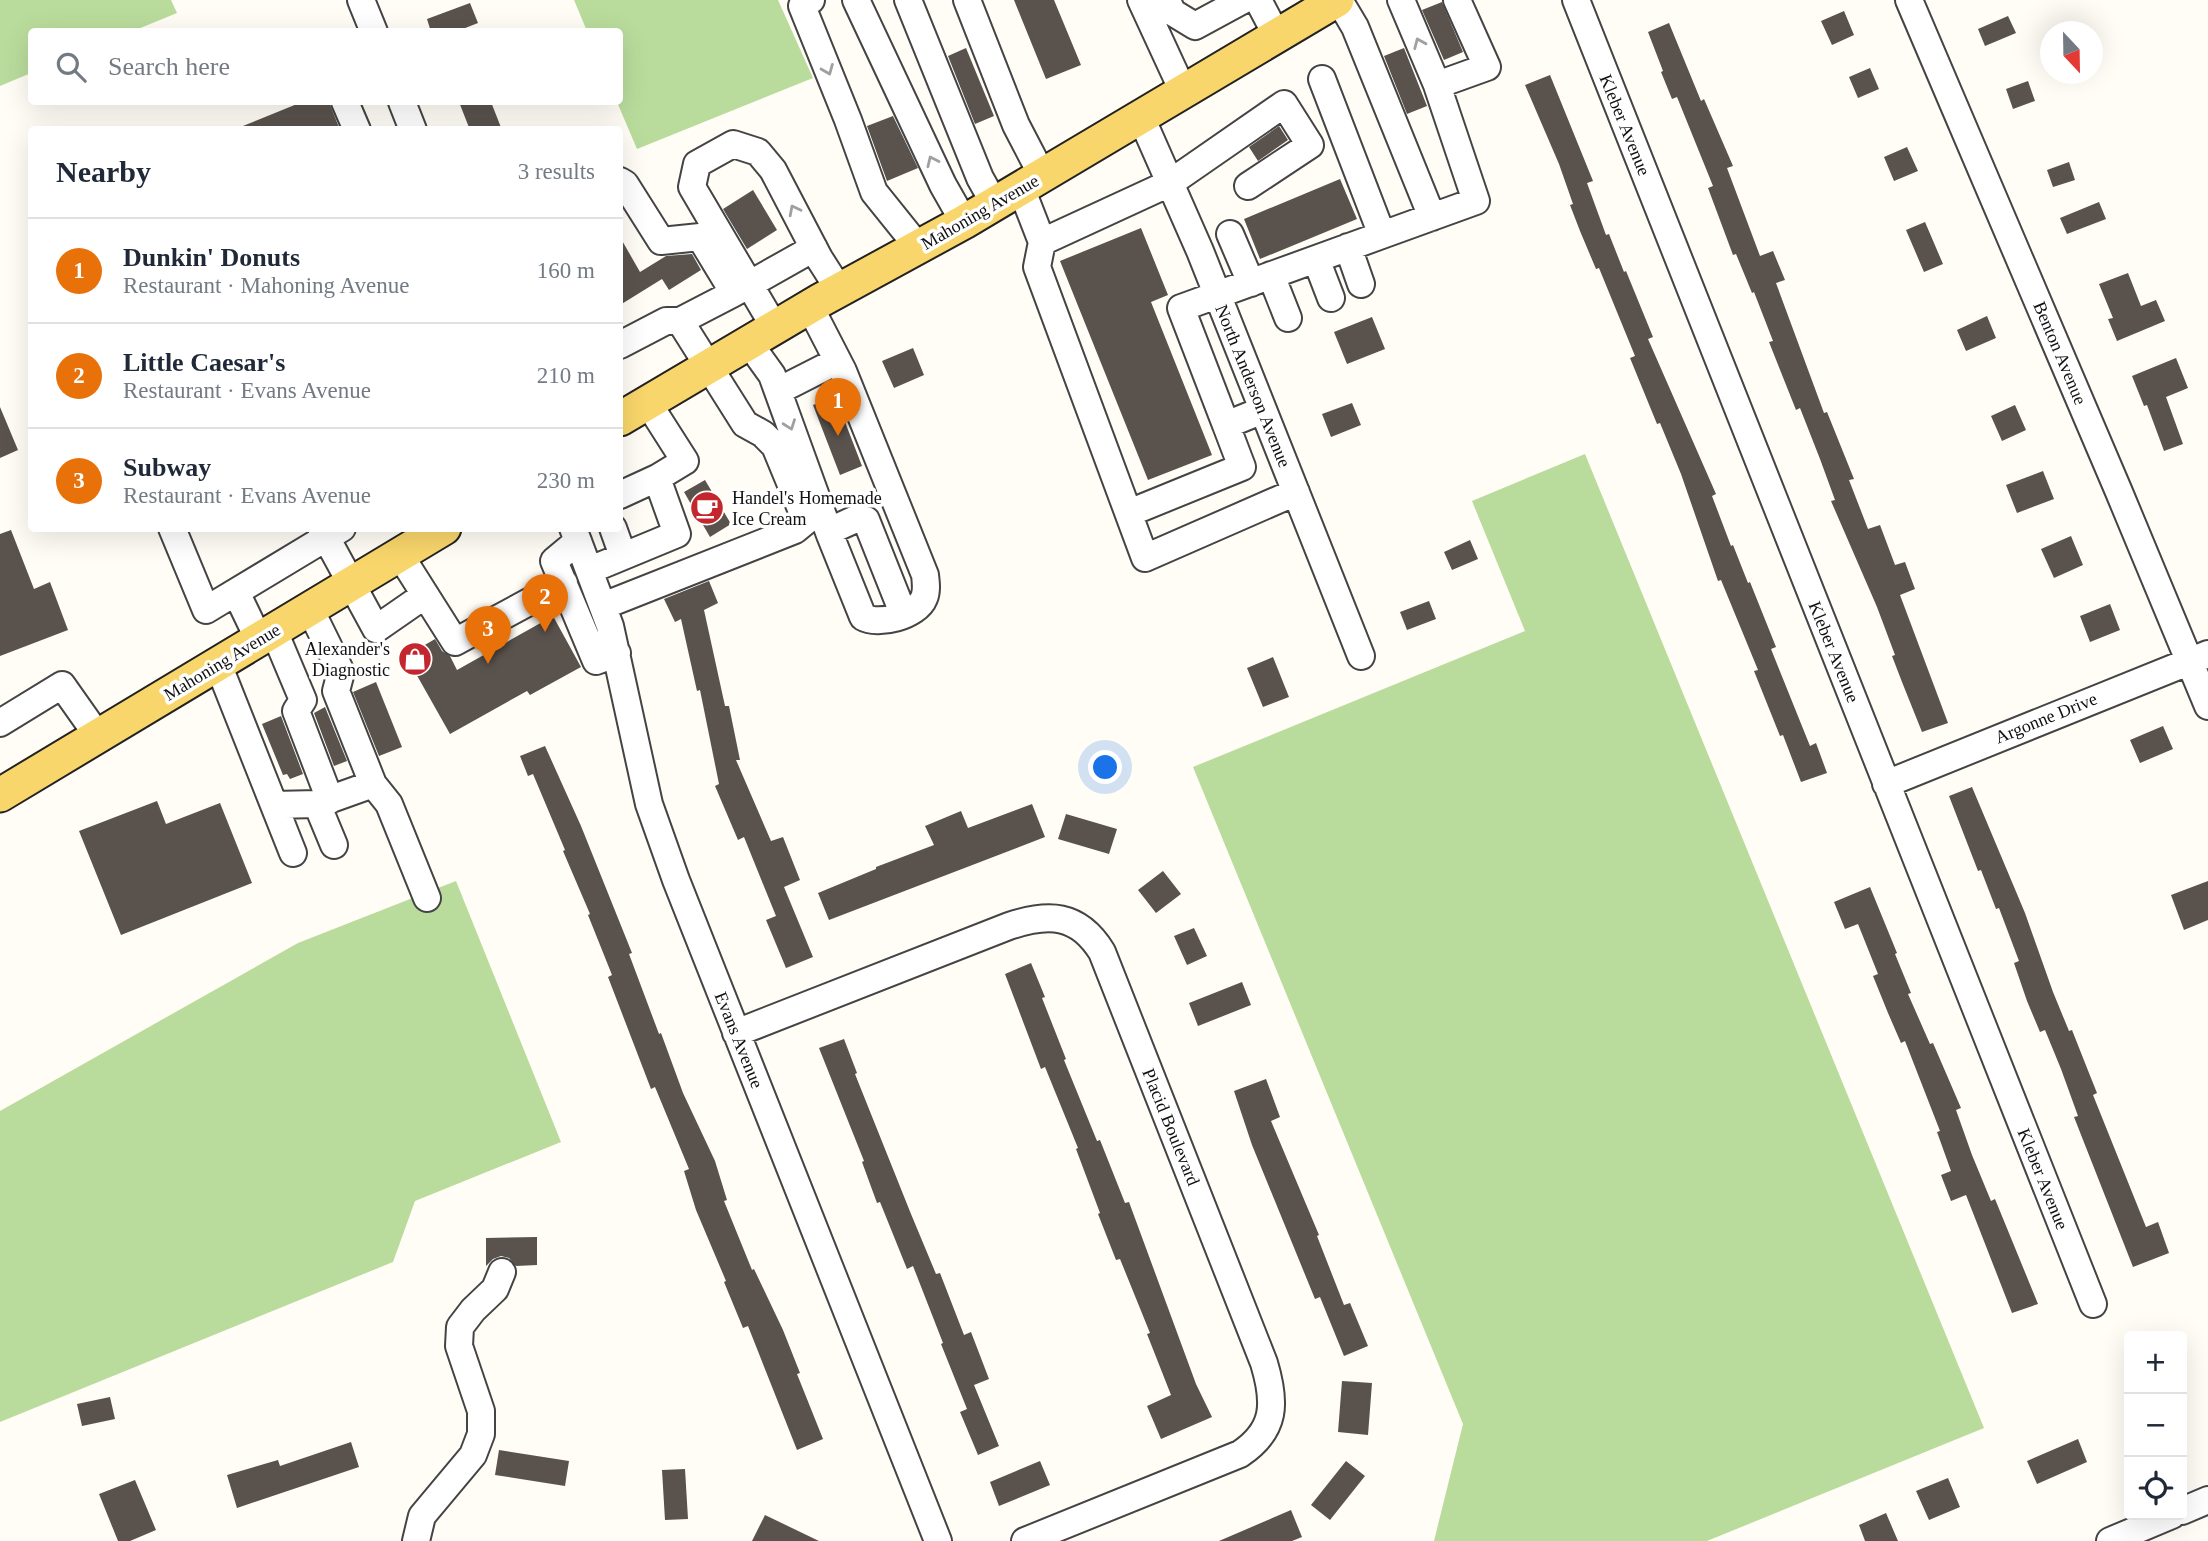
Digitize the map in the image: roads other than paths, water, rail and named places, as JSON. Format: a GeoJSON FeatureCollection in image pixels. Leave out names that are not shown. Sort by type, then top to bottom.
{"type":"FeatureCollection","features":[{"type":"Feature","properties":{"kind":"main road","name":"Mahoning Avenue"},"geometry":{"type":"LineString","coordinates":[[623,417],[810,307],[964,222],[1338,0]]}},
{"type":"Feature","properties":{"kind":"main road","name":"Mahoning Avenue"},"geometry":{"type":"LineString","coordinates":[[0,795],[437,532]]}},
{"type":"Feature","properties":{"kind":"street"},"geometry":{"type":"LineString","coordinates":[[361,0],[372,28]]}},
{"type":"Feature","properties":{"kind":"street"},"geometry":{"type":"LineString","coordinates":[[856,0],[943,184],[964,222]]}},
{"type":"Feature","properties":{"kind":"street"},"geometry":{"type":"LineString","coordinates":[[908,0],[980,178],[1019,189]]}},
{"type":"Feature","properties":{"kind":"street"},"geometry":{"type":"LineString","coordinates":[[967,0],[1016,125],[1019,189],[1042,242],[1037,267],[1145,558],[1296,492]]}},
{"type":"Feature","properties":{"kind":"street"},"geometry":{"type":"LineString","coordinates":[[1158,9],[1195,26],[1243,0]]}},
{"type":"Feature","properties":{"kind":"street"},"geometry":{"type":"LineString","coordinates":[[1258,0],[1277,36]]}},
{"type":"Feature","properties":{"kind":"street"},"geometry":{"type":"LineString","coordinates":[[1338,0],[1355,27],[1432,216]]}},
{"type":"Feature","properties":{"kind":"street"},"geometry":{"type":"LineString","coordinates":[[1129,513],[1242,467],[1181,308],[1476,201],[1437,85],[1401,0]]}},
{"type":"Feature","properties":{"kind":"street"},"geometry":{"type":"LineString","coordinates":[[1437,85],[1487,67],[1457,0]]}},
{"type":"Feature","properties":{"kind":"street","name":"Kleber Avenue"},"geometry":{"type":"LineString","coordinates":[[1576,0],[2093,1304]]}},
{"type":"Feature","properties":{"kind":"street","name":"Benton Avenue"},"geometry":{"type":"LineString","coordinates":[[1909,0],[2199,658],[2208,706]]}},
{"type":"Feature","properties":{"kind":"street"},"geometry":{"type":"LineString","coordinates":[[806,3],[874,192],[919,248]]}},
{"type":"Feature","properties":{"kind":"street"},"geometry":{"type":"LineString","coordinates":[[1158,9],[1183,91]]}},
{"type":"Feature","properties":{"kind":"street"},"geometry":{"type":"LineString","coordinates":[[1322,79],[1382,235]]}},
{"type":"Feature","properties":{"kind":"street"},"geometry":{"type":"LineString","coordinates":[[1042,242],[1170,183],[1284,104],[1310,145],[1248,186]]}},
{"type":"Feature","properties":{"kind":"street"},"geometry":{"type":"LineString","coordinates":[[346,105],[355,126]]}},
{"type":"Feature","properties":{"kind":"street"},"geometry":{"type":"LineString","coordinates":[[403,105],[411,126]]}},
{"type":"Feature","properties":{"kind":"street","name":"North Anderson Avenue"},"geometry":{"type":"LineString","coordinates":[[1141,117],[1217,295],[1361,656]]}},
{"type":"Feature","properties":{"kind":"street"},"geometry":{"type":"LineString","coordinates":[[810,307],[840,366],[925,575],[924,600],[916,609],[883,622],[871,622],[863,617],[818,502],[742,284],[692,187],[697,164],[733,144],[758,152],[774,170],[839,291]]}},
{"type":"Feature","properties":{"kind":"street"},"geometry":{"type":"LineString","coordinates":[[623,183],[661,241],[700,237],[742,284]]}},
{"type":"Feature","properties":{"kind":"street"},"geometry":{"type":"LineString","coordinates":[[1230,234],[1288,318]]}},
{"type":"Feature","properties":{"kind":"street"},"geometry":{"type":"LineString","coordinates":[[1348,247],[1361,284]]}},
{"type":"Feature","properties":{"kind":"street"},"geometry":{"type":"LineString","coordinates":[[623,343],[666,321],[680,321],[742,284],[814,248]]}},
{"type":"Feature","properties":{"kind":"street"},"geometry":{"type":"LineString","coordinates":[[1316,259],[1331,299]]}},
{"type":"Feature","properties":{"kind":"street"},"geometry":{"type":"LineString","coordinates":[[603,606],[795,530],[806,521],[775,446],[763,434],[745,424],[680,321]]}},
{"type":"Feature","properties":{"kind":"street"},"geometry":{"type":"LineString","coordinates":[[778,391],[840,366]]}},
{"type":"Feature","properties":{"kind":"street"},"geometry":{"type":"LineString","coordinates":[[818,502],[828,505],[836,527],[858,518],[866,520],[899,603],[913,596],[916,590],[914,575],[838,379],[840,366]]}},
{"type":"Feature","properties":{"kind":"street"},"geometry":{"type":"LineString","coordinates":[[623,494],[685,461],[648,403]]}},
{"type":"Feature","properties":{"kind":"street"},"geometry":{"type":"LineString","coordinates":[[1226,425],[1263,410]]}},
{"type":"Feature","properties":{"kind":"street"},"geometry":{"type":"LineString","coordinates":[[590,570],[677,534],[657,478]]}},
{"type":"Feature","properties":{"kind":"street"},"geometry":{"type":"LineString","coordinates":[[174,532],[206,610],[330,532],[352,584],[376,629],[425,595]]}},
{"type":"Feature","properties":{"kind":"street"},"geometry":{"type":"LineString","coordinates":[[614,532],[623,556]]}},
{"type":"Feature","properties":{"kind":"street"},"geometry":{"type":"LineString","coordinates":[[575,535],[554,562],[596,662],[617,653]]}},
{"type":"Feature","properties":{"kind":"street","name":"Evans Avenue"},"geometry":{"type":"LineString","coordinates":[[575,535],[603,606],[617,653],[649,804],[736,1034],[938,1541]]}},
{"type":"Feature","properties":{"kind":"street"},"geometry":{"type":"LineString","coordinates":[[400,555],[455,642],[564,583]]}},
{"type":"Feature","properties":{"kind":"street"},"geometry":{"type":"LineString","coordinates":[[236,592],[267,635],[303,700],[296,710],[334,845]]}},
{"type":"Feature","properties":{"kind":"street"},"geometry":{"type":"LineString","coordinates":[[310,609],[341,672],[335,691],[373,783],[389,804],[427,898]]}},
{"type":"Feature","properties":{"kind":"street","name":"Argonne Drive"},"geometry":{"type":"LineString","coordinates":[[1886,784],[2199,658]]}},
{"type":"Feature","properties":{"kind":"street"},"geometry":{"type":"LineString","coordinates":[[218,664],[293,853]]}},
{"type":"Feature","properties":{"kind":"street"},"geometry":{"type":"LineString","coordinates":[[0,723],[62,685],[98,736]]}},
{"type":"Feature","properties":{"kind":"street"},"geometry":{"type":"LineString","coordinates":[[274,805],[324,802],[373,783]]}},
{"type":"Feature","properties":{"kind":"street","name":"Placid Boulevard"},"geometry":{"type":"LineString","coordinates":[[736,1034],[1035,917],[1067,920],[1084,930],[1102,952],[1264,1363],[1273,1403],[1264,1433],[1240,1454],[1025,1541]]}},
{"type":"Feature","properties":{"kind":"street"},"geometry":{"type":"LineString","coordinates":[[416,1541],[422,1516],[473,1455],[481,1434],[481,1411],[459,1346],[460,1327],[495,1289],[502,1272]]}},
{"type":"Feature","properties":{"kind":"street"},"geometry":{"type":"LineString","coordinates":[[2187,1509],[2208,1500]]}},
{"type":"Feature","properties":{"kind":"street"},"geometry":{"type":"LineString","coordinates":[[2110,1541],[2160,1520]]}},
{"type":"Feature","properties":{"kind":"place","name":"Dunkin' Donuts"},"geometry":{"type":"Point","coordinates":[838,436]}},
{"type":"Feature","properties":{"kind":"place","name":"Handel's Homemade Ice Cream"},"geometry":{"type":"Point","coordinates":[707,508]}},
{"type":"Feature","properties":{"kind":"place","name":"Little Caesar's"},"geometry":{"type":"Point","coordinates":[545,632]}},
{"type":"Feature","properties":{"kind":"place","name":"Alexander's Diagnostic"},"geometry":{"type":"Point","coordinates":[415,659]}},
{"type":"Feature","properties":{"kind":"place","name":"Subway"},"geometry":{"type":"Point","coordinates":[488,664]}}]}
